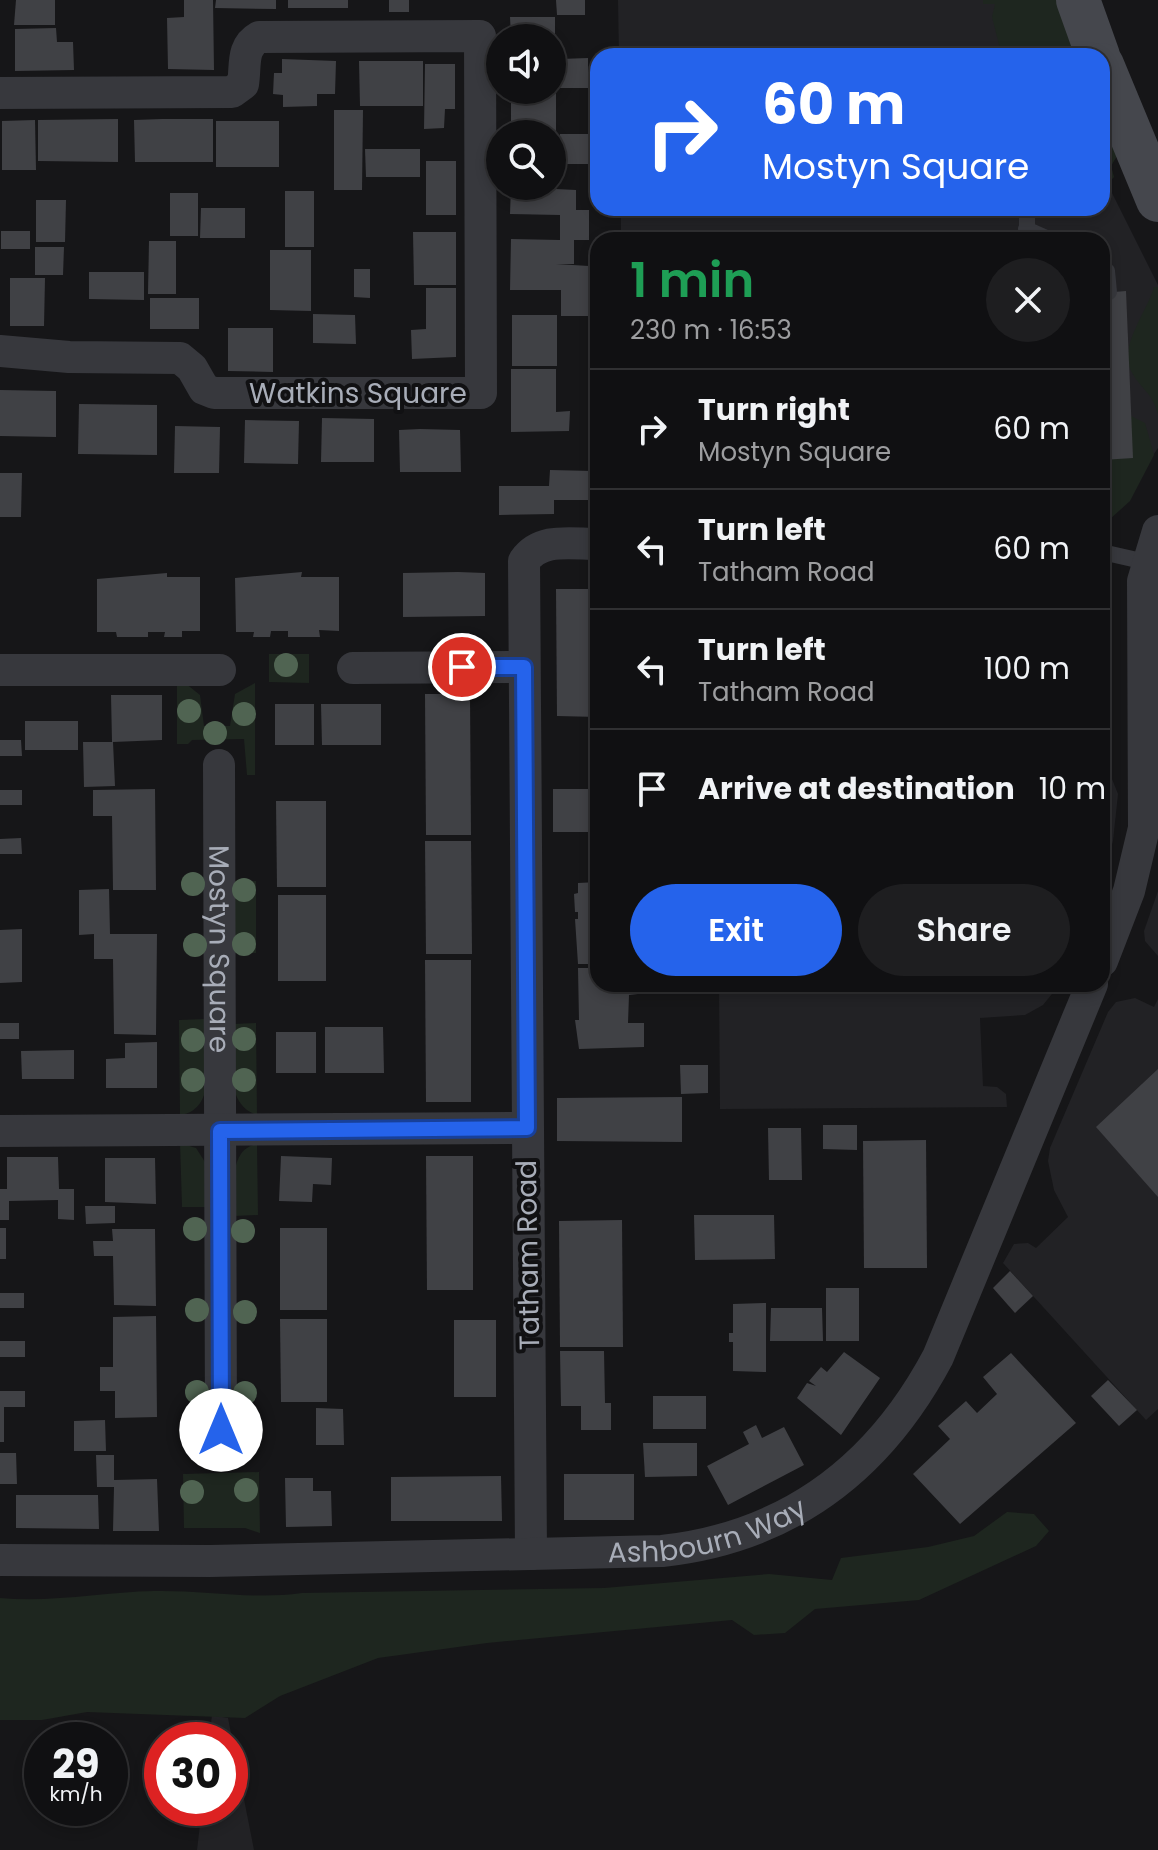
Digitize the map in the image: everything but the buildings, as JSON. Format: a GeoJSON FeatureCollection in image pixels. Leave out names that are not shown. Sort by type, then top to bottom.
{"type":"FeatureCollection","features":[{"type":"Feature","properties":{"kind":"main road"},"geometry":{"type":"LineString","coordinates":[[1078,0],[1095,48]]}},
{"type":"Feature","properties":{"kind":"main road"},"geometry":{"type":"LineString","coordinates":[[1110,84],[1158,200]]}},
{"type":"Feature","properties":{"kind":"street","name":"Watkins Square"},"geometry":{"type":"LineString","coordinates":[[0,93],[232,92],[243,84],[245,54],[250,42],[259,37],[480,36],[481,393],[214,393],[204,389],[192,368],[180,358],[69,357],[0,351]]}},
{"type":"Feature","properties":{"kind":"street"},"geometry":{"type":"LineString","coordinates":[[1110,940],[1129,891],[1144,828],[1142,602],[1146,562],[1158,531]]}},
{"type":"Feature","properties":{"kind":"street","name":"Tatham Road"},"geometry":{"type":"LineString","coordinates":[[531,1554],[524,561],[532,549],[542,544],[590,544]]}},
{"type":"Feature","properties":{"kind":"street"},"geometry":{"type":"LineString","coordinates":[[353,668],[524,667]]}},
{"type":"Feature","properties":{"kind":"street"},"geometry":{"type":"LineString","coordinates":[[0,670],[220,670]]}},
{"type":"Feature","properties":{"kind":"street","name":"Mostyn Square"},"geometry":{"type":"LineString","coordinates":[[219,765],[221,1430]]}},
{"type":"Feature","properties":{"kind":"street","name":"Ashbourn Way"},"geometry":{"type":"LineString","coordinates":[[0,1560],[210,1561],[662,1551],[727,1540],[782,1517],[820,1495],[861,1463],[911,1404],[938,1357],[1089,992]]}},
{"type":"Feature","properties":{"kind":"street"},"geometry":{"type":"LineString","coordinates":[[0,1131],[527,1128]]}},
{"type":"Feature","properties":{"kind":"lane"},"geometry":{"type":"LineString","coordinates":[[1110,554],[1146,562]]}},
{"type":"Feature","properties":{"kind":"shaded area"},"geometry":{"type":"Polygon","coordinates":[[[618,0],[1032,0],[1052,48],[619,48],[618,0]]]}},
{"type":"Feature","properties":{"kind":"shaded area"},"geometry":{"type":"Polygon","coordinates":[[[983,0],[1077,0],[1082,48],[1000,48],[992,17],[995,4],[983,4],[983,0]]]}},
{"type":"Feature","properties":{"kind":"shaded area"},"geometry":{"type":"Polygon","coordinates":[[[1110,120],[1117,156],[1111,166],[1114,177],[1110,181],[1110,120]]]}},
{"type":"Feature","properties":{"kind":"shaded area"},"geometry":{"type":"Polygon","coordinates":[[[1110,189],[1158,285],[1158,448],[1112,516],[1110,526],[1110,232],[621,232],[621,216],[1110,216],[1110,189]]]}},
{"type":"Feature","properties":{"kind":"shaded area"},"geometry":{"type":"Polygon","coordinates":[[[1154,287],[1158,287],[1158,414],[1128,361],[1131,340],[1154,287]]]}},
{"type":"Feature","properties":{"kind":"shaded area"},"geometry":{"type":"Polygon","coordinates":[[[1131,416],[1145,423],[1154,455],[1130,501],[1110,519],[1110,448],[1131,416]]]}},
{"type":"Feature","properties":{"kind":"shaded area"},"geometry":{"type":"Polygon","coordinates":[[[269,654],[309,654],[309,683],[269,682],[269,654]]]}},
{"type":"Feature","properties":{"kind":"shaded area"},"geometry":{"type":"Polygon","coordinates":[[[177,682],[185,683],[200,695],[204,726],[230,726],[235,694],[255,683],[255,775],[247,775],[244,739],[192,740],[188,744],[177,744],[177,682]]]}},
{"type":"Feature","properties":{"kind":"shaded area"},"geometry":{"type":"Polygon","coordinates":[[[1110,774],[1118,794],[1110,852],[1110,774]]]}},
{"type":"Feature","properties":{"kind":"shaded area"},"geometry":{"type":"Polygon","coordinates":[[[256,881],[256,953],[233,953],[232,882],[256,881]]]}},
{"type":"Feature","properties":{"kind":"shaded area"},"geometry":{"type":"Polygon","coordinates":[[[1158,891],[1158,956],[1145,941],[1144,931],[1158,891]]]}},
{"type":"Feature","properties":{"kind":"shaded area"},"geometry":{"type":"Polygon","coordinates":[[[719,992],[1054,992],[1043,1005],[1025,1015],[980,1018],[983,1086],[997,1087],[1006,1094],[1007,1107],[720,1109],[719,992]]]}},
{"type":"Feature","properties":{"kind":"shaded area"},"geometry":{"type":"Polygon","coordinates":[[[1135,998],[1154,1007],[1158,999],[1158,1409],[1146,1420],[1003,1263],[1014,1244],[1028,1243],[1036,1248],[1068,1217],[1054,1190],[1048,1161],[1050,1148],[1108,1012],[1116,1002],[1135,998]]]}},
{"type":"Feature","properties":{"kind":"shaded area"},"geometry":{"type":"Polygon","coordinates":[[[205,1019],[208,1061],[206,1090],[193,1111],[180,1115],[179,1020],[205,1019]]]}},
{"type":"Feature","properties":{"kind":"shaded area"},"geometry":{"type":"Polygon","coordinates":[[[256,1023],[257,1115],[238,1100],[231,1063],[233,1024],[256,1023]]]}},
{"type":"Feature","properties":{"kind":"shaded area"},"geometry":{"type":"Polygon","coordinates":[[[180,1143],[196,1148],[205,1162],[206,1207],[182,1207],[180,1143]]]}},
{"type":"Feature","properties":{"kind":"shaded area"},"geometry":{"type":"Polygon","coordinates":[[[257,1144],[258,1215],[234,1216],[237,1163],[247,1148],[257,1144]]]}},
{"type":"Feature","properties":{"kind":"shaded area"},"geometry":{"type":"Polygon","coordinates":[[[259,1472],[260,1533],[245,1528],[184,1528],[183,1474],[259,1472]]]}},
{"type":"Feature","properties":{"kind":"shaded area"},"geometry":{"type":"Polygon","coordinates":[[[1007,1512],[1034,1514],[1049,1531],[1036,1546],[919,1600],[815,1609],[785,1633],[754,1635],[732,1620],[487,1643],[378,1658],[280,1696],[245,1718],[87,1712],[42,1720],[0,1720],[0,1598],[38,1599],[154,1591],[265,1596],[604,1588],[769,1574],[832,1580],[841,1558],[928,1547],[974,1536],[1007,1512]]]}},
{"type":"Feature","properties":{"kind":"shaded area"},"geometry":{"type":"Polygon","coordinates":[[[212,1715],[228,1718],[229,1722],[211,1722],[212,1715]]]}},
{"type":"Feature","properties":{"kind":"shaded area"},"geometry":{"type":"Polygon","coordinates":[[[248,1820],[254,1850],[197,1850],[200,1826],[248,1826],[248,1820]]]}},
{"type":"Feature","properties":{"kind":"route"},"geometry":{"type":"LineString","coordinates":[[221,1430],[220,1131],[527,1128],[524,667],[462,667]]}}]}
